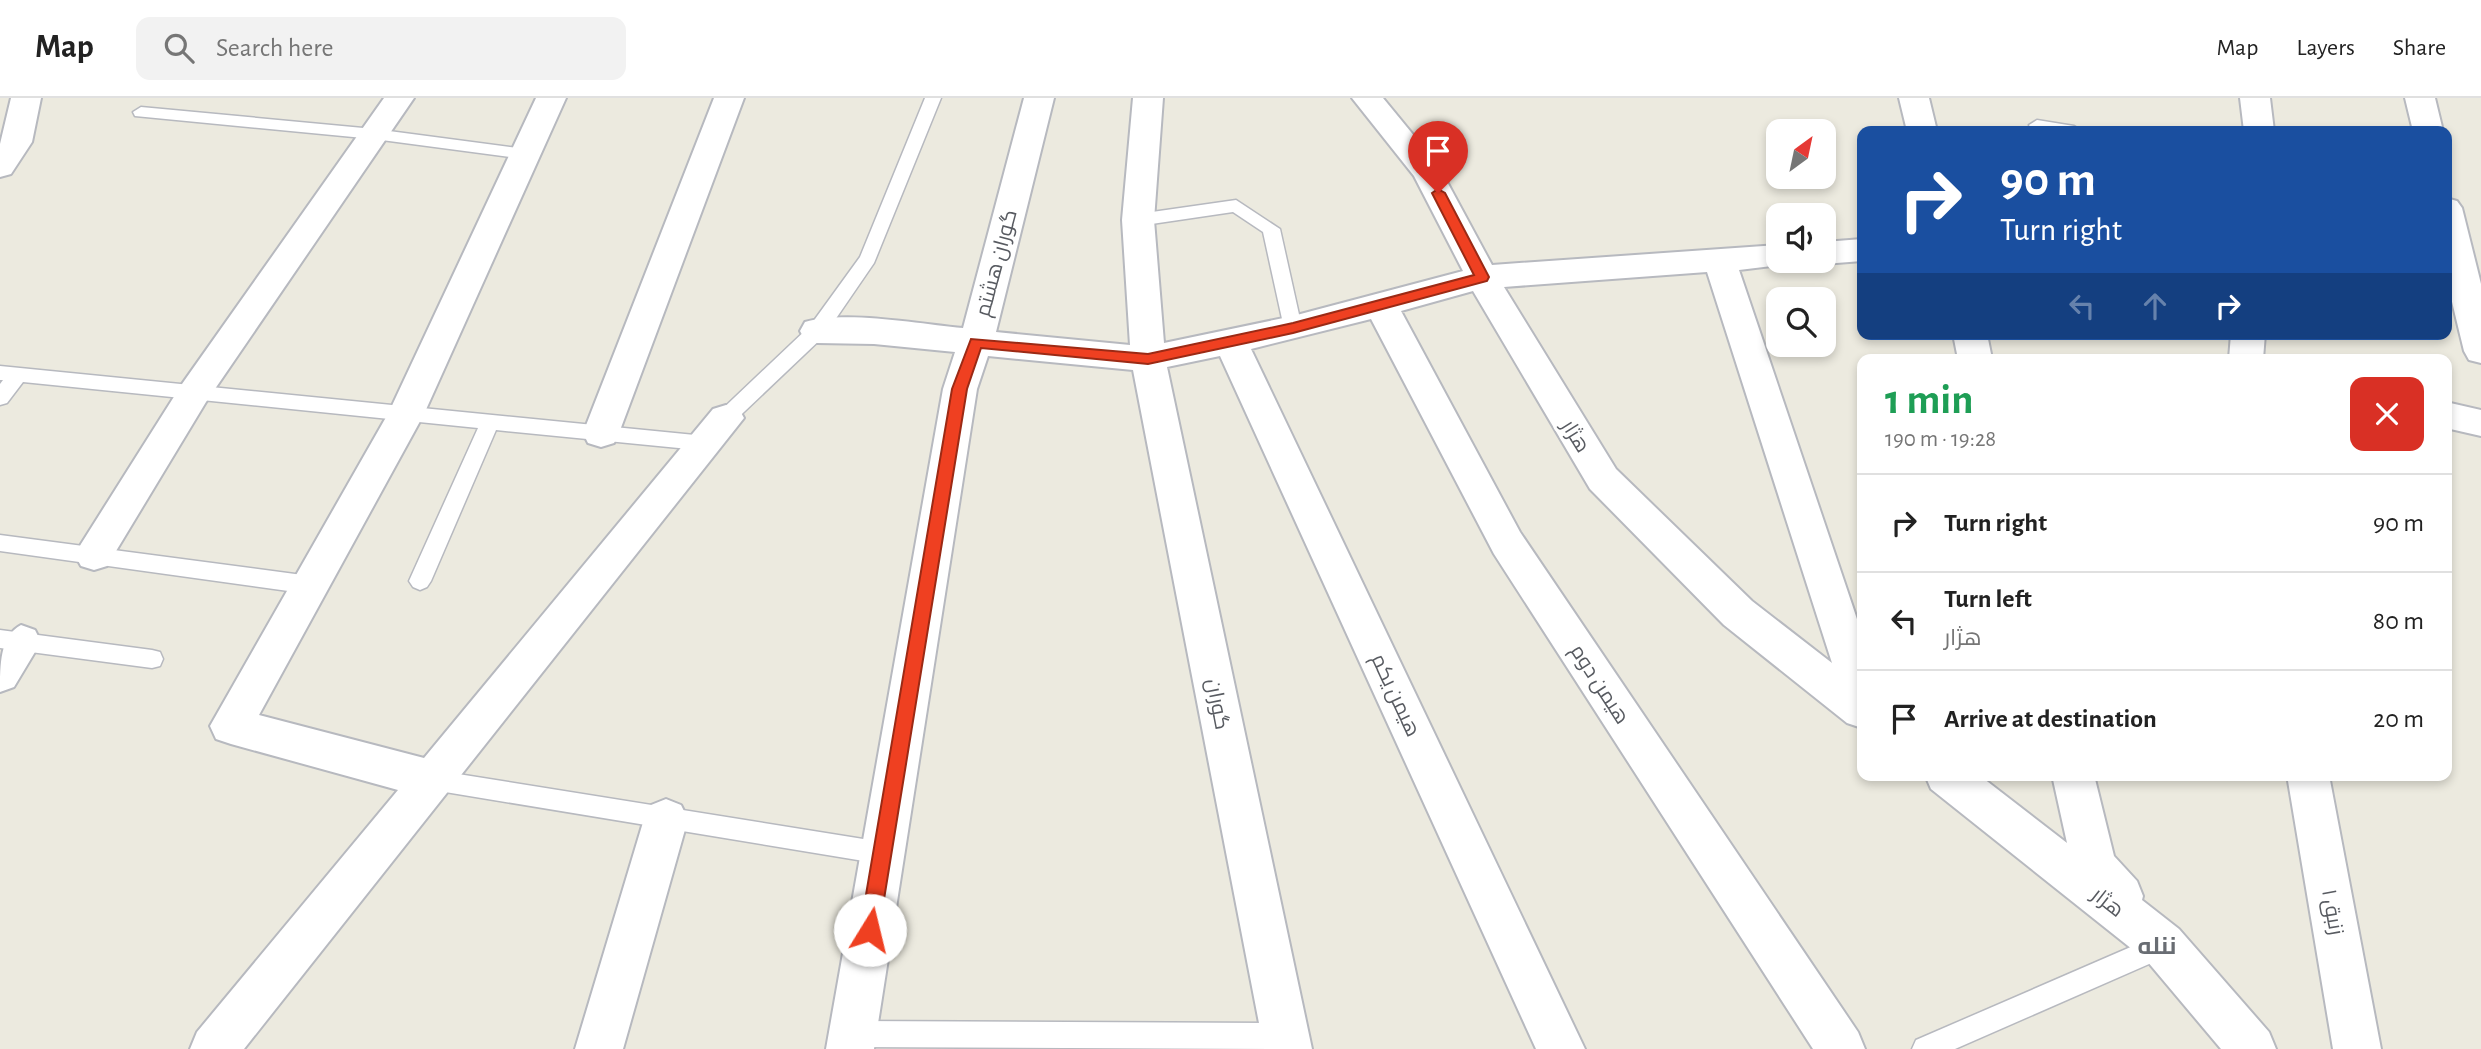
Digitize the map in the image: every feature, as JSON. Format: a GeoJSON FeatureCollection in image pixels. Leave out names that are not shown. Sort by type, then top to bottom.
{"type":"FeatureCollection","features":[{"type":"Feature","properties":{"kind":"street"},"geometry":{"type":"LineString","coordinates":[[0,167],[18,142],[26,98]]}},
{"type":"Feature","properties":{"kind":"street"},"geometry":{"type":"LineString","coordinates":[[94,555],[194,393],[399,98]]}},
{"type":"Feature","properties":{"kind":"street"},"geometry":{"type":"LineString","coordinates":[[433,780],[231,726],[406,414],[551,98]]}},
{"type":"Feature","properties":{"kind":"street"},"geometry":{"type":"LineString","coordinates":[[601,433],[729,98]]}},
{"type":"Feature","properties":{"kind":"street","name":"گوران هشتم"},"geometry":{"type":"LineString","coordinates":[[851,1041],[960,389],[976,342],[1039,98]]}},
{"type":"Feature","properties":{"kind":"street","name":"گوران"},"geometry":{"type":"LineString","coordinates":[[1148,98],[1138,220],[1148,359],[1287,1042]]}},
{"type":"Feature","properties":{"kind":"street","name":"هژار"},"geometry":{"type":"LineString","coordinates":[[1367,98],[1427,172],[1505,320],[1603,479],[1738,613],[1857,706]]}},
{"type":"Feature","properties":{"kind":"street"},"geometry":{"type":"LineString","coordinates":[[1914,98],[1921,126]]}},
{"type":"Feature","properties":{"kind":"street"},"geometry":{"type":"LineString","coordinates":[[2255,98],[2258,126]]}},
{"type":"Feature","properties":{"kind":"street"},"geometry":{"type":"LineString","coordinates":[[2420,98],[2427,126]]}},
{"type":"Feature","properties":{"kind":"street"},"geometry":{"type":"LineString","coordinates":[[2452,233],[2481,351]]}},
{"type":"Feature","properties":{"kind":"street"},"geometry":{"type":"LineString","coordinates":[[1836,252],[1857,250]]}},
{"type":"Feature","properties":{"kind":"street"},"geometry":{"type":"LineString","coordinates":[[817,331],[874,332],[1148,359],[1293,328],[1482,277],[1766,257]]}},
{"type":"Feature","properties":{"kind":"street"},"geometry":{"type":"LineString","coordinates":[[1719,260],[1857,679]]}},
{"type":"Feature","properties":{"kind":"street","name":"هیمن دوم"},"geometry":{"type":"LineString","coordinates":[[1381,305],[1507,543],[1841,1049]]}},
{"type":"Feature","properties":{"kind":"street","name":"هیمن یکم"},"geometry":{"type":"LineString","coordinates":[[1230,341],[1561,1049]]}},
{"type":"Feature","properties":{"kind":"street"},"geometry":{"type":"LineString","coordinates":[[2452,416],[2481,423]]}},
{"type":"Feature","properties":{"kind":"street"},"geometry":{"type":"LineString","coordinates":[[214,1049],[726,418]]}},
{"type":"Feature","properties":{"kind":"street"},"geometry":{"type":"LineString","coordinates":[[0,675],[10,640]]}},
{"type":"Feature","properties":{"kind":"street","name":"هژار"},"geometry":{"type":"LineString","coordinates":[[1954,781],[2163,946],[2252,1049]]}},
{"type":"Feature","properties":{"kind":"street"},"geometry":{"type":"LineString","coordinates":[[2074,781],[2094,866],[2163,946]]}},
{"type":"Feature","properties":{"kind":"street","name":"زنبق ۱"},"geometry":{"type":"LineString","coordinates":[[2309,781],[2357,1049]]}},
{"type":"Feature","properties":{"kind":"street"},"geometry":{"type":"LineString","coordinates":[[599,1049],[666,819]]}},
{"type":"Feature","properties":{"kind":"lane"},"geometry":{"type":"LineString","coordinates":[[0,398],[9,374],[699,443],[817,331],[868,259],[933,98]]}},
{"type":"Feature","properties":{"kind":"lane"},"geometry":{"type":"LineString","coordinates":[[141,112],[374,134],[524,154]]}},
{"type":"Feature","properties":{"kind":"lane"},"geometry":{"type":"LineString","coordinates":[[1138,220],[1236,206],[1271,229],[1293,328]]}},
{"type":"Feature","properties":{"kind":"lane"},"geometry":{"type":"LineString","coordinates":[[420,581],[490,422]]}},
{"type":"Feature","properties":{"kind":"lane"},"geometry":{"type":"LineString","coordinates":[[0,543],[310,585]]}},
{"type":"Feature","properties":{"kind":"lane"},"geometry":{"type":"LineString","coordinates":[[10,640],[152,659]]}},
{"type":"Feature","properties":{"kind":"lane"},"geometry":{"type":"LineString","coordinates":[[433,780],[882,853]]}},
{"type":"Feature","properties":{"kind":"lane"},"geometry":{"type":"LineString","coordinates":[[1925,1049],[2163,946]]}},
{"type":"Feature","properties":{"kind":"lane"},"geometry":{"type":"LineString","coordinates":[[851,1041],[1287,1042]]}},
{"type":"Feature","properties":{"kind":"district","name":"ننله"},"geometry":{"type":"Point","coordinates":[2157,946]}},
{"type":"Feature","properties":{"kind":"route"},"geometry":{"type":"LineString","coordinates":[[870,930],[960,389],[976,342],[1148,359],[1293,328],[1482,277],[1438,193]]}}]}
